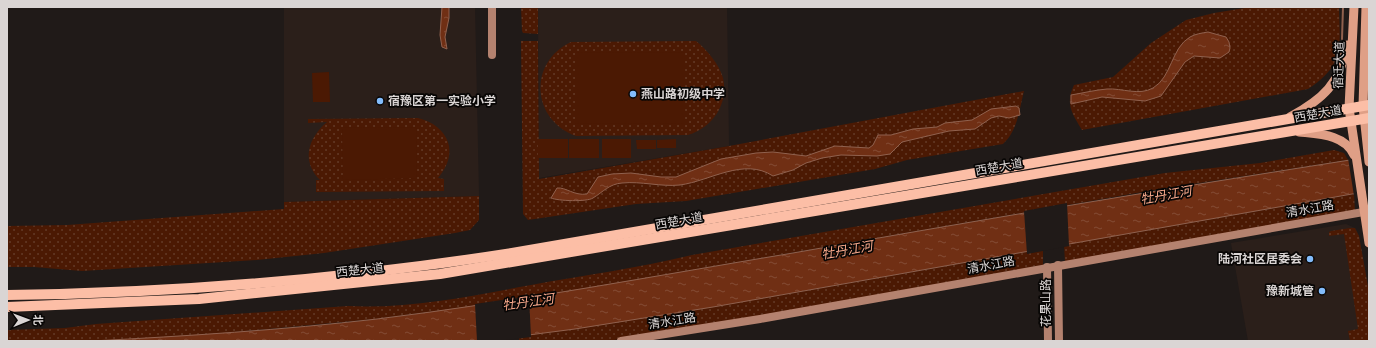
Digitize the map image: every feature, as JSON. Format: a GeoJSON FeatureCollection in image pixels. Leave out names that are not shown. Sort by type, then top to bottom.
{"type":"FeatureCollection","features":[{"type":"Feature","properties":{"kind":"highway","name":"西楚大道"},"geometry":{"type":"LineString","coordinates":[[7,294],[81,294],[186,288],[372,272],[438,264],[1366,105]]}},
{"type":"Feature","properties":{"kind":"highway","name":"西楚大道"},"geometry":{"type":"LineString","coordinates":[[7,307],[199,299],[440,274],[1367,118]]}},
{"type":"Feature","properties":{"kind":"main road","name":"宿迁大道"},"geometry":{"type":"LineString","coordinates":[[1366,7],[1366,105],[1369,162]]}},
{"type":"Feature","properties":{"kind":"main road","name":"宿迁大道"},"geometry":{"type":"LineString","coordinates":[[1353,8],[1349,108],[1356,162],[1366,210],[1369,243]]}},
{"type":"Feature","properties":{"kind":"main road"},"geometry":{"type":"LineString","coordinates":[[1286,119],[1312,105],[1334,81],[1344,64],[1353,8]]}},
{"type":"Feature","properties":{"kind":"main road"},"geometry":{"type":"LineString","coordinates":[[1365,53],[1369,72]]}},
{"type":"Feature","properties":{"kind":"main road"},"geometry":{"type":"LineString","coordinates":[[1289,132],[1320,134],[1341,140],[1352,151],[1356,162]]}},
{"type":"Feature","properties":{"kind":"street"},"geometry":{"type":"LineString","coordinates":[[492,7],[492,54]]}},
{"type":"Feature","properties":{"kind":"street","name":"清水江路"},"geometry":{"type":"LineString","coordinates":[[621,341],[760,319],[1366,210]]}},
{"type":"Feature","properties":{"kind":"street","name":"花果山路"},"geometry":{"type":"LineString","coordinates":[[1058,265],[1059,341]]}},
{"type":"Feature","properties":{"kind":"street","name":"花果山路"},"geometry":{"type":"LineString","coordinates":[[1046,267],[1048,341]]}},
{"type":"Feature","properties":{"kind":"shaded area","name":"宿豫区第一实验小学"},"geometry":{"type":"Polygon","coordinates":[[[284,7],[475,7],[479,196],[284,202],[284,7]]]}},
{"type":"Feature","properties":{"kind":"shaded area"},"geometry":{"type":"Polygon","coordinates":[[[521,7],[538,7],[538,34],[523,33],[521,7]]]}},
{"type":"Feature","properties":{"kind":"shaded area","name":"燕山路初级中学"},"geometry":{"type":"Polygon","coordinates":[[[538,7],[727,7],[729,146],[539,178],[538,7]]]}},
{"type":"Feature","properties":{"kind":"shaded area"},"geometry":{"type":"Polygon","coordinates":[[[1251,7],[1339,7],[1340,33],[1338,54],[1329,72],[1308,89],[1082,130],[1073,113],[1070,103],[1071,92],[1074,85],[1113,77],[1151,43],[1186,20],[1214,13],[1251,7]]]}},
{"type":"Feature","properties":{"kind":"shaded area"},"geometry":{"type":"Polygon","coordinates":[[[521,41],[538,41],[539,179],[729,146],[1024,91],[1015,126],[1003,144],[907,160],[875,169],[686,201],[636,204],[528,220],[523,214],[521,41]]]}},
{"type":"Feature","properties":{"kind":"shaded area"},"geometry":{"type":"Polygon","coordinates":[[[696,41],[716,63],[723,78],[724,88],[721,106],[717,114],[697,132],[688,135],[576,136],[561,128],[550,117],[543,104],[540,90],[542,76],[547,63],[557,51],[571,42],[696,41]]]}},
{"type":"Feature","properties":{"kind":"shaded area"},"geometry":{"type":"Polygon","coordinates":[[[685,52],[685,123],[575,124],[575,53],[685,52]]]}},
{"type":"Feature","properties":{"kind":"shaded area"},"geometry":{"type":"Polygon","coordinates":[[[329,72],[330,102],[313,102],[312,73],[329,72]]]}},
{"type":"Feature","properties":{"kind":"shaded area"},"geometry":{"type":"Polygon","coordinates":[[[418,118],[437,127],[444,134],[448,142],[450,150],[449,159],[445,169],[438,178],[444,179],[444,191],[316,192],[316,180],[320,180],[310,165],[309,150],[315,135],[327,122],[308,123],[308,119],[418,118]]]}},
{"type":"Feature","properties":{"kind":"shaded area"},"geometry":{"type":"Polygon","coordinates":[[[416,127],[417,178],[343,180],[342,128],[416,127]]]}},
{"type":"Feature","properties":{"kind":"shaded area"},"geometry":{"type":"Polygon","coordinates":[[[538,139],[568,139],[568,158],[538,158],[538,139]]]}},
{"type":"Feature","properties":{"kind":"shaded area"},"geometry":{"type":"Polygon","coordinates":[[[569,139],[599,139],[599,158],[569,158],[569,139]]]}},
{"type":"Feature","properties":{"kind":"shaded area"},"geometry":{"type":"Polygon","coordinates":[[[602,139],[631,139],[631,158],[602,158],[602,139]]]}},
{"type":"Feature","properties":{"kind":"shaded area"},"geometry":{"type":"Polygon","coordinates":[[[676,139],[676,148],[657,148],[657,140],[676,139]]]}},
{"type":"Feature","properties":{"kind":"shaded area"},"geometry":{"type":"Polygon","coordinates":[[[636,140],[656,140],[656,149],[637,149],[636,140]]]}},
{"type":"Feature","properties":{"kind":"shaded area"},"geometry":{"type":"Polygon","coordinates":[[[1334,150],[1344,153],[1348,160],[1154,190],[513,301],[375,319],[192,336],[92,341],[7,341],[7,330],[65,328],[96,324],[348,306],[394,306],[440,301],[632,268],[692,255],[1165,173],[1260,163],[1334,150]]]}},
{"type":"Feature","properties":{"kind":"shaded area"},"geometry":{"type":"Polygon","coordinates":[[[1354,194],[1355,211],[1065,262],[1064,245],[1354,194]]]}},
{"type":"Feature","properties":{"kind":"shaded area"},"geometry":{"type":"Polygon","coordinates":[[[479,196],[479,220],[470,230],[324,253],[257,260],[82,271],[34,267],[7,267],[7,226],[67,225],[284,209],[284,202],[479,196]]]}},
{"type":"Feature","properties":{"kind":"shaded area"},"geometry":{"type":"Polygon","coordinates":[[[1346,224],[1355,228],[1359,236],[1369,292],[1369,341],[1248,341],[1231,243],[1346,224]]]}},
{"type":"Feature","properties":{"kind":"shaded area"},"geometry":{"type":"Polygon","coordinates":[[[1355,228],[1359,236],[1369,292],[1369,341],[1350,341],[1348,331],[1358,329],[1344,234],[1329,236],[1329,232],[1331,231],[1355,228]]]}},
{"type":"Feature","properties":{"kind":"shaded area"},"geometry":{"type":"Polygon","coordinates":[[[1043,249],[1043,265],[789,311],[608,341],[519,341],[519,336],[713,307],[1043,249]]]}},
{"type":"Feature","properties":{"kind":"water"},"geometry":{"type":"Polygon","coordinates":[[[442,7],[449,7],[449,18],[445,37],[447,49],[442,47],[440,35],[442,7]]]}},
{"type":"Feature","properties":{"kind":"water"},"geometry":{"type":"Polygon","coordinates":[[[1208,32],[1226,37],[1229,42],[1229,52],[1220,58],[1194,56],[1185,62],[1161,96],[1145,101],[1102,97],[1071,104],[1071,95],[1107,89],[1136,92],[1153,88],[1164,77],[1179,48],[1184,42],[1194,35],[1208,32]]]}},
{"type":"Feature","properties":{"kind":"water"},"geometry":{"type":"Polygon","coordinates":[[[1016,106],[1019,108],[1020,115],[1009,118],[999,116],[991,118],[975,129],[949,131],[902,142],[890,154],[877,156],[841,155],[822,158],[806,163],[793,170],[773,176],[762,171],[739,169],[680,185],[636,183],[617,184],[593,198],[579,201],[551,198],[557,188],[578,194],[587,194],[598,177],[612,174],[631,173],[661,177],[676,177],[721,159],[756,153],[773,152],[806,156],[835,146],[869,148],[873,145],[878,135],[891,135],[913,129],[937,127],[945,123],[972,120],[991,109],[1016,106]]]}},
{"type":"Feature","properties":{"kind":"water","name":"牡丹江河"},"geometry":{"type":"Polygon","coordinates":[[[1369,157],[1369,191],[713,307],[575,329],[482,341],[92,341],[199,335],[306,326],[377,319],[481,305],[1369,157]]]}},
{"type":"Feature","properties":{"kind":"pier"},"geometry":{"type":"Polygon","coordinates":[[[1369,155],[1369,193],[1354,196],[1348,158],[1369,155]]]}},
{"type":"Feature","properties":{"kind":"pier"},"geometry":{"type":"Polygon","coordinates":[[[1067,203],[1069,246],[1027,254],[1024,211],[1067,203]]]}},
{"type":"Feature","properties":{"kind":"pier"},"geometry":{"type":"Polygon","coordinates":[[[529,296],[531,337],[498,341],[477,341],[475,304],[529,296]]]}},
{"type":"Feature","properties":{"kind":"waterway"},"geometry":{"type":"LineString","coordinates":[[1342,39],[1343,7]]}},
{"type":"Feature","properties":{"kind":"place","name":"燕山路初级中学"},"geometry":{"type":"Point","coordinates":[633,94]}},
{"type":"Feature","properties":{"kind":"place","name":"宿豫区第一实验小学"},"geometry":{"type":"Point","coordinates":[380,101]}},
{"type":"Feature","properties":{"kind":"place","name":"陆河社区居委会"},"geometry":{"type":"Point","coordinates":[1310,259]}},
{"type":"Feature","properties":{"kind":"place","name":"豫新城管"},"geometry":{"type":"Point","coordinates":[1322,291]}}]}
